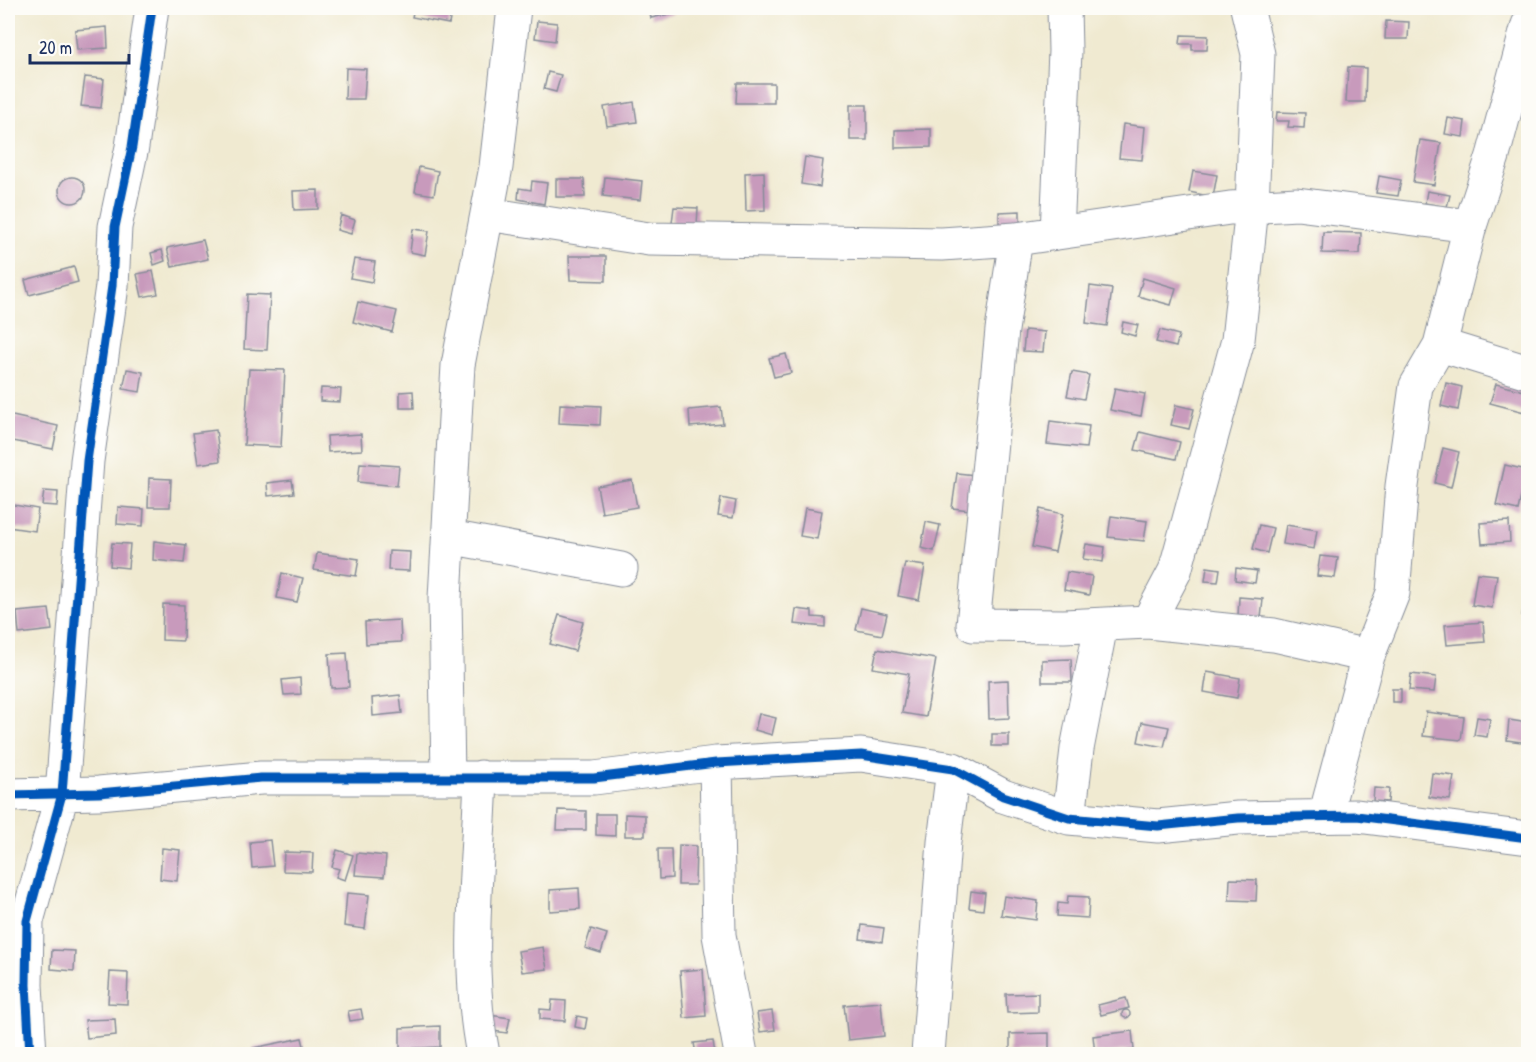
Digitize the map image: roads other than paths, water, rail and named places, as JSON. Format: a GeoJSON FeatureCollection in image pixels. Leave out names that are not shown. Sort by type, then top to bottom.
{"type":"FeatureCollection","features":[{"type":"Feature","properties":{"kind":"street"},"geometry":{"type":"LineString","coordinates":[[30,1054],[26,985],[27,921],[62,794],[87,461],[112,286],[115,227],[132,147],[152,8]]}},
{"type":"Feature","properties":{"kind":"street"},"geometry":{"type":"LineString","coordinates":[[448,777],[445,598],[458,365],[496,167],[514,8]]}},
{"type":"Feature","properties":{"kind":"street"},"geometry":{"type":"LineString","coordinates":[[1057,233],[1065,51],[1064,8]]}},
{"type":"Feature","properties":{"kind":"street"},"geometry":{"type":"LineString","coordinates":[[1148,622],[1175,571],[1238,340],[1252,207],[1258,54],[1246,8]]}},
{"type":"Feature","properties":{"kind":"street"},"geometry":{"type":"LineString","coordinates":[[1325,816],[1368,656],[1393,593],[1402,486],[1416,386],[1440,345],[1470,226],[1493,156],[1528,25]]}},
{"type":"Feature","properties":{"kind":"street"},"geometry":{"type":"LineString","coordinates":[[487,214],[649,239],[942,244],[1016,239],[1252,207],[1297,204],[1470,226]]}},
{"type":"Feature","properties":{"kind":"street"},"geometry":{"type":"LineString","coordinates":[[1016,239],[1002,330],[973,625],[1101,625],[1148,622],[1274,635],[1368,656]]}},
{"type":"Feature","properties":{"kind":"street"},"geometry":{"type":"LineString","coordinates":[[1440,345],[1528,372]]}},
{"type":"Feature","properties":{"kind":"street"},"geometry":{"type":"LineString","coordinates":[[449,537],[621,569]]}},
{"type":"Feature","properties":{"kind":"street"},"geometry":{"type":"LineString","coordinates":[[1070,818],[1077,749],[1101,625]]}},
{"type":"Feature","properties":{"kind":"street"},"geometry":{"type":"LineString","coordinates":[[8,795],[99,793],[261,778],[594,778],[716,763],[861,755],[953,768],[1003,796],[1070,818],[1158,826],[1238,818],[1357,816],[1528,837]]}},
{"type":"Feature","properties":{"kind":"street"},"geometry":{"type":"LineString","coordinates":[[716,763],[719,935],[741,1054]]}},
{"type":"Feature","properties":{"kind":"street"},"geometry":{"type":"LineString","coordinates":[[928,1054],[944,843],[953,768]]}},
{"type":"Feature","properties":{"kind":"street"},"geometry":{"type":"LineString","coordinates":[[481,777],[475,942],[478,1029],[483,1054]]}}]}
